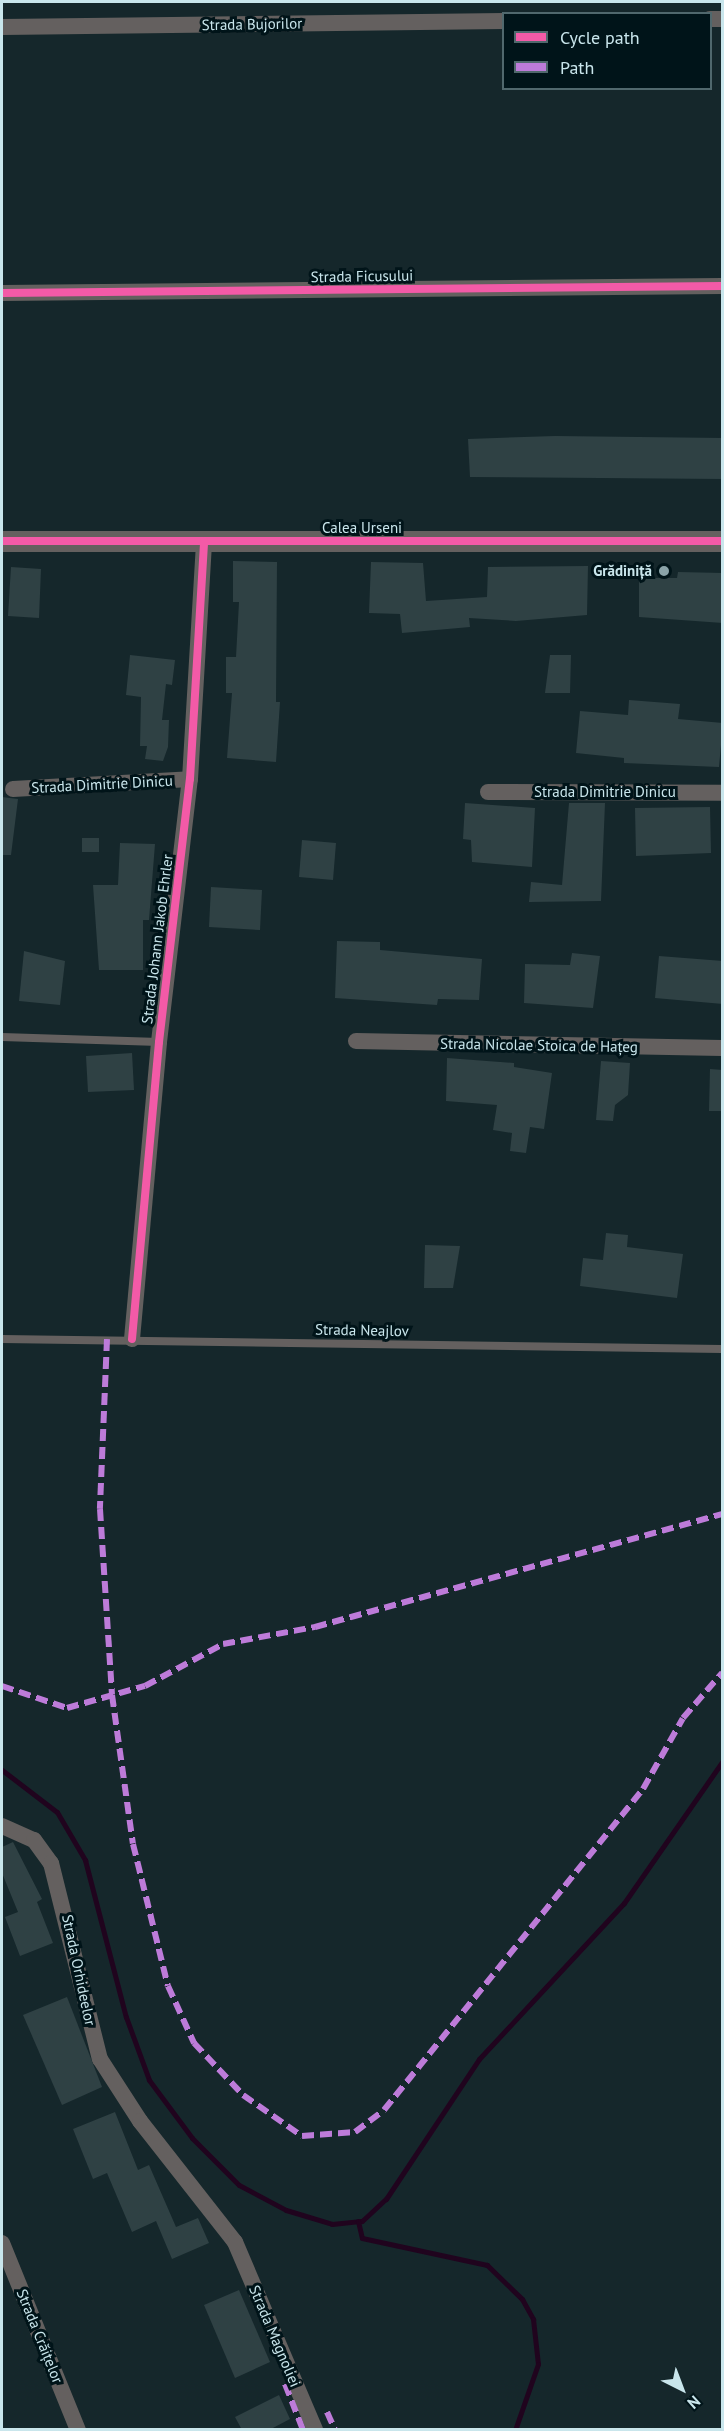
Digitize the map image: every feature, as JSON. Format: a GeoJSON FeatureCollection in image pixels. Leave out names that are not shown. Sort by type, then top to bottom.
{"type":"FeatureCollection","features":[{"type":"Feature","properties":{"kind":"street","name":"Strada Bujorilor"},"geometry":{"type":"LineString","coordinates":[[2,27],[502,21]]}},
{"type":"Feature","properties":{"kind":"street","name":"Strada Ficusului"},"geometry":{"type":"LineString","coordinates":[[2,293],[723,286]]}},
{"type":"Feature","properties":{"kind":"street","name":"Calea Urseni"},"geometry":{"type":"LineString","coordinates":[[2,541],[723,541]]}},
{"type":"Feature","properties":{"kind":"street","name":"Strada Johann Jakob Ehrler"},"geometry":{"type":"LineString","coordinates":[[132,1339],[159,1042],[190,780],[204,542]]}},
{"type":"Feature","properties":{"kind":"street","name":"Strada Dimitrie Dinicu"},"geometry":{"type":"LineString","coordinates":[[13,789],[190,780]]}},
{"type":"Feature","properties":{"kind":"street","name":"Strada Dimitrie Dinicu"},"geometry":{"type":"LineString","coordinates":[[488,792],[723,793]]}},
{"type":"Feature","properties":{"kind":"street","name":"Strada Nicolae Stoica de Hațeg"},"geometry":{"type":"LineString","coordinates":[[356,1041],[723,1048]]}},
{"type":"Feature","properties":{"kind":"street","name":"Strada Orhideelor"},"geometry":{"type":"LineString","coordinates":[[2,1826],[34,1840],[51,1863],[100,2059],[140,2121],[235,2242]]}},
{"type":"Feature","properties":{"kind":"street","name":"Strada Magnoliei"},"geometry":{"type":"LineString","coordinates":[[235,2242],[315,2430]]}},
{"type":"Feature","properties":{"kind":"street","name":"Strada Crăițelor"},"geometry":{"type":"LineString","coordinates":[[2,2243],[78,2430]]}},
{"type":"Feature","properties":{"kind":"lane"},"geometry":{"type":"LineString","coordinates":[[2,1037],[159,1042]]}},
{"type":"Feature","properties":{"kind":"lane","name":"Strada Neajlov"},"geometry":{"type":"LineString","coordinates":[[2,1339],[132,1339],[723,1349]]}},
{"type":"Feature","properties":{"kind":"building"},"geometry":{"type":"Polygon","coordinates":[[[555,436],[723,438],[723,479],[470,477],[468,439],[555,436]]]}},
{"type":"Feature","properties":{"kind":"building"},"geometry":{"type":"Polygon","coordinates":[[[233,561],[277,562],[276,702],[280,702],[276,762],[227,758],[232,693],[226,693],[226,657],[236,657],[239,602],[233,602],[233,561]]]}},
{"type":"Feature","properties":{"kind":"building"},"geometry":{"type":"Polygon","coordinates":[[[371,562],[423,563],[426,601],[487,597],[488,567],[588,566],[587,615],[516,621],[469,618],[470,627],[402,633],[400,614],[369,613],[371,562]]]}},
{"type":"Feature","properties":{"kind":"building"},"geometry":{"type":"Polygon","coordinates":[[[11,567],[41,569],[39,618],[8,616],[11,567]]]}},
{"type":"Feature","properties":{"kind":"building"},"geometry":{"type":"Polygon","coordinates":[[[678,572],[723,573],[723,623],[639,617],[639,578],[677,578],[678,572]]]}},
{"type":"Feature","properties":{"kind":"building"},"geometry":{"type":"Polygon","coordinates":[[[130,655],[175,660],[172,685],[166,684],[162,720],[169,720],[168,747],[163,761],[145,759],[147,746],[140,746],[141,697],[126,695],[130,655]]]}},
{"type":"Feature","properties":{"kind":"building"},"geometry":{"type":"Polygon","coordinates":[[[550,655],[571,655],[570,693],[545,693],[550,655]]]}},
{"type":"Feature","properties":{"kind":"building"},"geometry":{"type":"Polygon","coordinates":[[[629,700],[680,704],[678,719],[723,723],[719,767],[624,763],[624,758],[576,753],[580,711],[628,715],[629,700]]]}},
{"type":"Feature","properties":{"kind":"building"},"geometry":{"type":"Polygon","coordinates":[[[2,797],[18,799],[11,855],[2,855],[2,797]]]}},
{"type":"Feature","properties":{"kind":"building"},"geometry":{"type":"Polygon","coordinates":[[[465,803],[535,808],[532,867],[472,862],[471,840],[463,839],[465,803]]]}},
{"type":"Feature","properties":{"kind":"building"},"geometry":{"type":"Polygon","coordinates":[[[569,803],[605,803],[601,901],[529,902],[531,882],[562,885],[569,803]]]}},
{"type":"Feature","properties":{"kind":"building"},"geometry":{"type":"Polygon","coordinates":[[[710,807],[711,853],[636,856],[635,808],[710,807]]]}},
{"type":"Feature","properties":{"kind":"building"},"geometry":{"type":"Polygon","coordinates":[[[82,838],[99,838],[99,852],[82,852],[82,838]]]}},
{"type":"Feature","properties":{"kind":"building"},"geometry":{"type":"Polygon","coordinates":[[[302,840],[336,843],[333,880],[299,877],[302,840]]]}},
{"type":"Feature","properties":{"kind":"building"},"geometry":{"type":"Polygon","coordinates":[[[120,843],[155,844],[149,920],[143,920],[143,970],[99,970],[93,885],[118,885],[120,843]]]}},
{"type":"Feature","properties":{"kind":"building"},"geometry":{"type":"Polygon","coordinates":[[[211,887],[262,890],[260,930],[209,927],[211,887]]]}},
{"type":"Feature","properties":{"kind":"building"},"geometry":{"type":"Polygon","coordinates":[[[337,941],[380,942],[380,950],[482,959],[479,1000],[438,999],[437,1005],[335,998],[337,941]]]}},
{"type":"Feature","properties":{"kind":"building"},"geometry":{"type":"Polygon","coordinates":[[[24,951],[65,961],[60,1005],[19,1001],[24,951]]]}},
{"type":"Feature","properties":{"kind":"building"},"geometry":{"type":"Polygon","coordinates":[[[572,953],[600,956],[593,1008],[524,1003],[525,964],[570,965],[572,953]]]}},
{"type":"Feature","properties":{"kind":"building"},"geometry":{"type":"Polygon","coordinates":[[[659,956],[723,961],[723,1004],[655,998],[659,956]]]}},
{"type":"Feature","properties":{"kind":"building"},"geometry":{"type":"Polygon","coordinates":[[[132,1053],[134,1090],[88,1092],[86,1056],[132,1053]]]}},
{"type":"Feature","properties":{"kind":"building"},"geometry":{"type":"Polygon","coordinates":[[[447,1058],[514,1063],[514,1067],[552,1073],[544,1129],[530,1127],[526,1153],[510,1151],[512,1133],[493,1130],[497,1105],[446,1101],[447,1058]]]}},
{"type":"Feature","properties":{"kind":"building"},"geometry":{"type":"Polygon","coordinates":[[[601,1061],[630,1063],[628,1095],[615,1105],[613,1121],[596,1120],[601,1061]]]}},
{"type":"Feature","properties":{"kind":"building"},"geometry":{"type":"Polygon","coordinates":[[[710,1069],[723,1070],[723,1111],[709,1111],[710,1069]]]}},
{"type":"Feature","properties":{"kind":"building"},"geometry":{"type":"Polygon","coordinates":[[[606,1233],[628,1235],[627,1247],[683,1254],[677,1298],[580,1286],[583,1258],[603,1260],[606,1233]]]}},
{"type":"Feature","properties":{"kind":"building"},"geometry":{"type":"Polygon","coordinates":[[[425,1245],[460,1246],[453,1288],[424,1288],[425,1245]]]}},
{"type":"Feature","properties":{"kind":"building"},"geometry":{"type":"Polygon","coordinates":[[[13,1842],[42,1899],[37,1902],[53,1943],[20,1956],[5,1917],[18,1912],[2,1873],[2,1847],[13,1842]]]}},
{"type":"Feature","properties":{"kind":"building"},"geometry":{"type":"Polygon","coordinates":[[[67,1997],[102,2087],[62,2105],[23,2015],[67,1997]]]}},
{"type":"Feature","properties":{"kind":"building"},"geometry":{"type":"Polygon","coordinates":[[[115,2112],[138,2170],[149,2165],[176,2227],[198,2218],[209,2243],[172,2259],[156,2221],[132,2232],[107,2173],[93,2179],[73,2129],[115,2112]]]}},
{"type":"Feature","properties":{"kind":"building"},"geometry":{"type":"Polygon","coordinates":[[[239,2290],[270,2362],[235,2378],[204,2305],[239,2290]]]}},
{"type":"Feature","properties":{"kind":"building"},"geometry":{"type":"Polygon","coordinates":[[[279,2395],[290,2419],[269,2430],[242,2430],[235,2417],[279,2395]]]}},
{"type":"Feature","properties":{"kind":"waterway"},"geometry":{"type":"LineString","coordinates":[[2,1770],[57,1812],[85,1860],[126,2017],[149,2080],[192,2138],[239,2185],[286,2210],[332,2224],[362,2221],[386,2199],[479,2059],[624,1903],[722,1762]]}},
{"type":"Feature","properties":{"kind":"waterway"},"geometry":{"type":"LineString","coordinates":[[358,2221],[362,2238],[487,2265],[522,2299],[533,2319],[538,2364],[515,2430]]}},
{"type":"Feature","properties":{"kind":"marked path"},"geometry":{"type":"LineString","coordinates":[[107,1339],[100,1509],[112,1695],[133,1844],[168,1986],[194,2043],[243,2095],[302,2136],[355,2132],[384,2110],[643,1789],[683,1718],[722,1673]]}},
{"type":"Feature","properties":{"kind":"marked path"},"geometry":{"type":"LineString","coordinates":[[2,1686],[67,1708],[145,1686],[223,1644],[315,1627],[722,1514]]}},
{"type":"Feature","properties":{"kind":"marked path"},"geometry":{"type":"LineString","coordinates":[[285,2384],[303,2430]]}},
{"type":"Feature","properties":{"kind":"marked path"},"geometry":{"type":"LineString","coordinates":[[327,2412],[335,2430]]}},
{"type":"Feature","properties":{"kind":"cycle path"},"geometry":{"type":"LineString","coordinates":[[2,293],[722,286]]}},
{"type":"Feature","properties":{"kind":"cycle path"},"geometry":{"type":"LineString","coordinates":[[2,541],[722,541]]}},
{"type":"Feature","properties":{"kind":"cycle path"},"geometry":{"type":"LineString","coordinates":[[132,1339],[159,1042],[190,779],[204,541]]}},
{"type":"Feature","properties":{"kind":"place","name":"Grădiniță"},"geometry":{"type":"Point","coordinates":[664,571]}}]}
